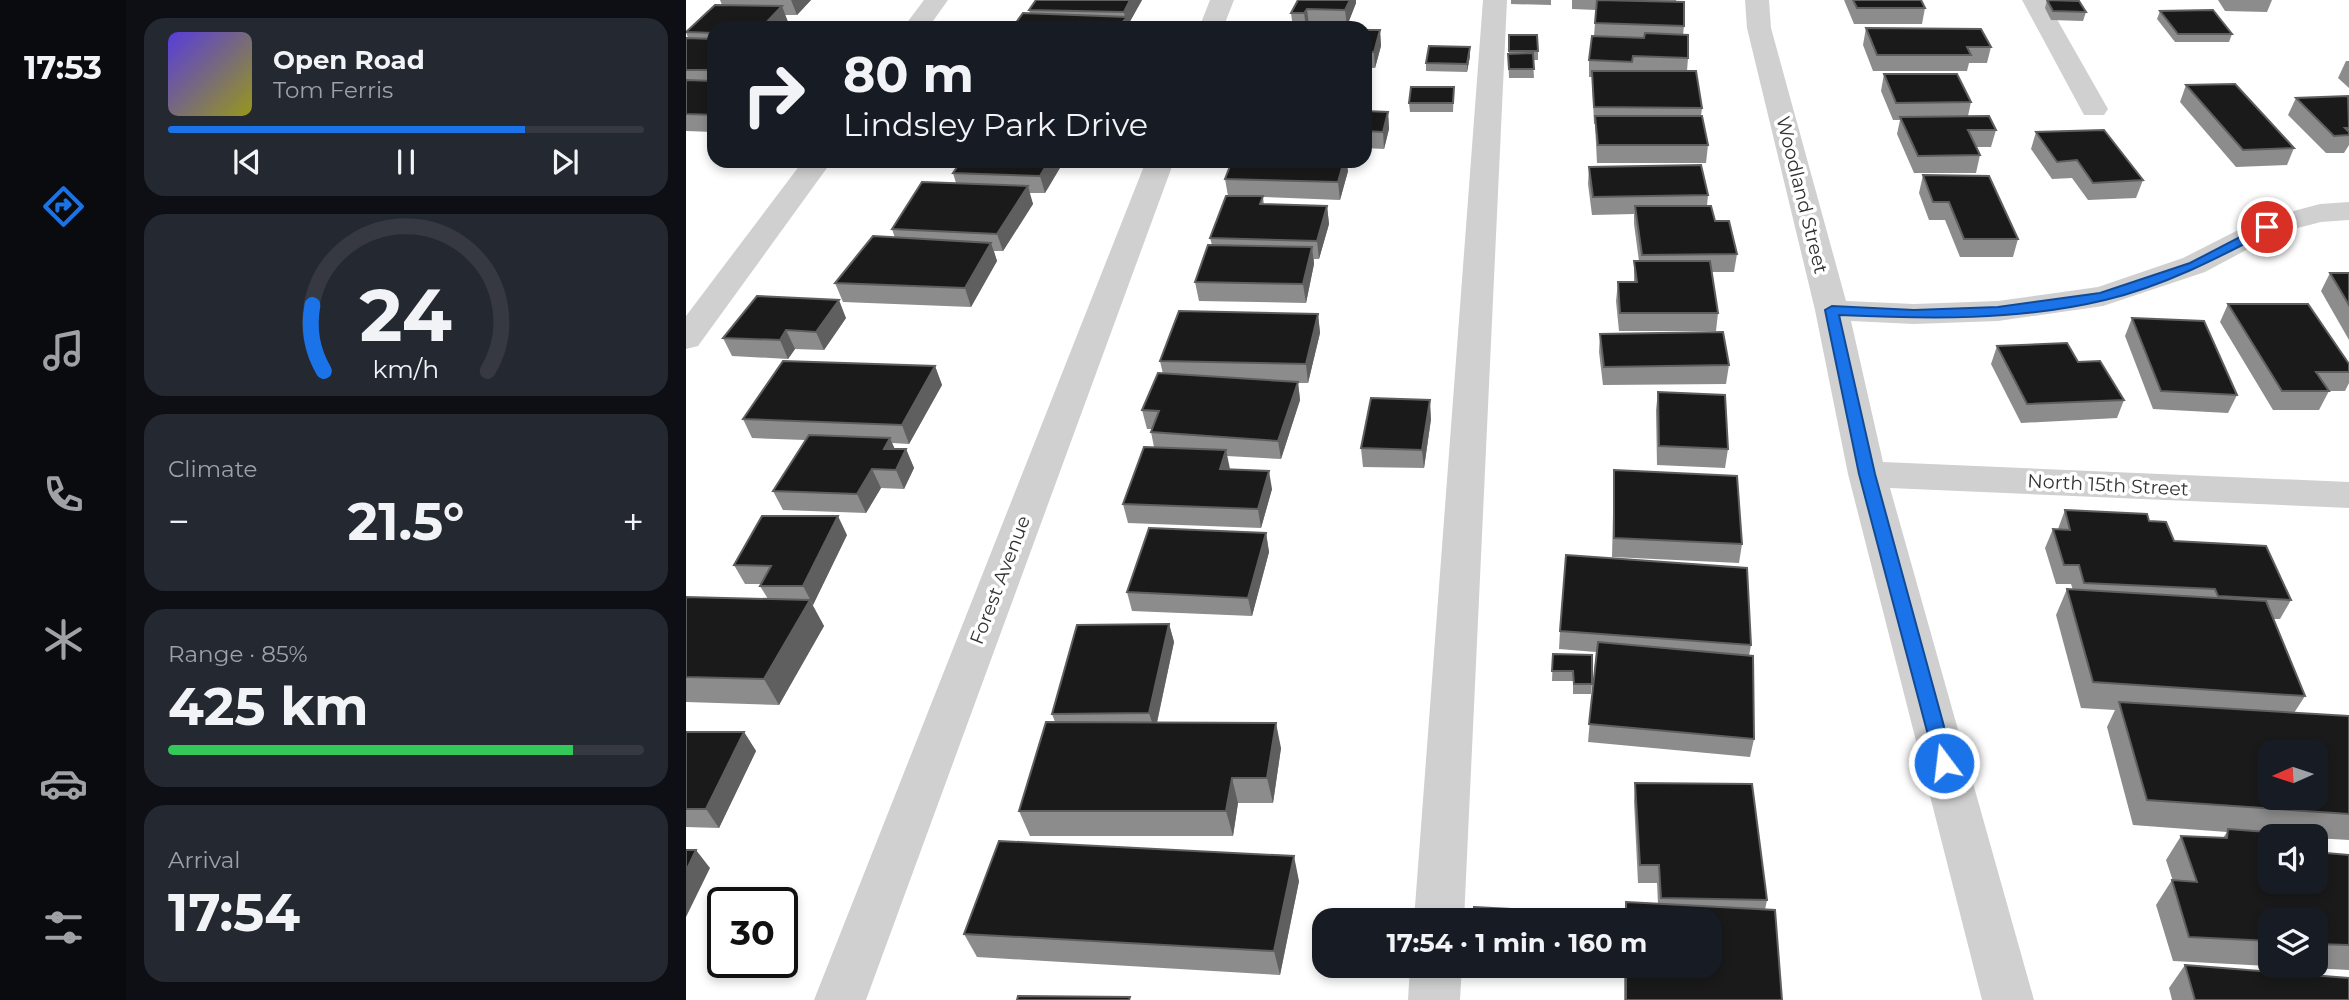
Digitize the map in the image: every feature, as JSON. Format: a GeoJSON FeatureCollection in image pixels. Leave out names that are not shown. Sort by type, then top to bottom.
{"type":"FeatureCollection","features":[{"type":"Feature","properties":{"kind":"street"},"geometry":{"type":"LineString","coordinates":[[920,21],[936,0]]}},
{"type":"Feature","properties":{"kind":"street"},"geometry":{"type":"LineString","coordinates":[[1214,21],[1222,0]]}},
{"type":"Feature","properties":{"kind":"street"},"geometry":{"type":"LineString","coordinates":[[1439,908],[1495,0]]}},
{"type":"Feature","properties":{"kind":"street","name":"Woodland Street"},"geometry":{"type":"LineString","coordinates":[[1757,0],[1759,28],[1832,310],[1867,474],[2007,1000]]}},
{"type":"Feature","properties":{"kind":"street"},"geometry":{"type":"LineString","coordinates":[[2035,0],[2094,109]]}},
{"type":"Feature","properties":{"kind":"street"},"geometry":{"type":"LineString","coordinates":[[686,339],[813,168]]}},
{"type":"Feature","properties":{"kind":"street","name":"Forest Avenue"},"geometry":{"type":"LineString","coordinates":[[840,1000],[1157,168]]}},
{"type":"Feature","properties":{"kind":"street"},"geometry":{"type":"LineString","coordinates":[[1832,310],[1914,314],[1998,312],[2103,296],[2194,265],[2267,227],[2320,213],[2349,211]]}},
{"type":"Feature","properties":{"kind":"street","name":"North 15th Street"},"geometry":{"type":"LineString","coordinates":[[1867,474],[2349,495]]}},
{"type":"Feature","properties":{"kind":"street"},"geometry":{"type":"LineString","coordinates":[[1434,1000],[1435,978]]}},
{"type":"Feature","properties":{"kind":"building"},"geometry":{"type":"Polygon","coordinates":[[[1036,0],[1130,0],[1124,12],[1029,10],[1036,0]]]}},
{"type":"Feature","properties":{"kind":"building"},"geometry":{"type":"Polygon","coordinates":[[[1298,0],[1350,0],[1345,10],[1307,9],[1304,13],[1291,13],[1298,0]]]}},
{"type":"Feature","properties":{"kind":"building"},"geometry":{"type":"Polygon","coordinates":[[[1597,0],[1684,2],[1684,26],[1595,23],[1597,0]]]}},
{"type":"Feature","properties":{"kind":"building"},"geometry":{"type":"Polygon","coordinates":[[[1853,0],[1921,0],[1925,8],[1857,8],[1853,0]]]}},
{"type":"Feature","properties":{"kind":"building"},"geometry":{"type":"Polygon","coordinates":[[[2047,0],[2079,1],[2086,12],[2053,11],[2047,0]]]}},
{"type":"Feature","properties":{"kind":"building"},"geometry":{"type":"Polygon","coordinates":[[[715,5],[782,6],[768,21],[707,21],[707,33],[686,32],[715,5]]]}},
{"type":"Feature","properties":{"kind":"building"},"geometry":{"type":"Polygon","coordinates":[[[2213,10],[2232,34],[2178,34],[2160,11],[2213,10]]]}},
{"type":"Feature","properties":{"kind":"building"},"geometry":{"type":"Polygon","coordinates":[[[1023,13],[1127,17],[1124,21],[1017,21],[1023,13]]]}},
{"type":"Feature","properties":{"kind":"building"},"geometry":{"type":"Polygon","coordinates":[[[1866,28],[1981,29],[1991,47],[1967,47],[1971,55],[1877,55],[1866,28]]]}},
{"type":"Feature","properties":{"kind":"building"},"geometry":{"type":"Polygon","coordinates":[[[1372,30],[1380,30],[1374,52],[1372,30]]]}},
{"type":"Feature","properties":{"kind":"building"},"geometry":{"type":"Polygon","coordinates":[[[1645,33],[1688,35],[1688,58],[1633,56],[1632,62],[1589,60],[1592,36],[1644,38],[1645,33]]]}},
{"type":"Feature","properties":{"kind":"building"},"geometry":{"type":"Polygon","coordinates":[[[1509,35],[1537,35],[1538,51],[1509,51],[1509,35]]]}},
{"type":"Feature","properties":{"kind":"building"},"geometry":{"type":"Polygon","coordinates":[[[686,38],[707,39],[707,70],[686,70],[686,38]]]}},
{"type":"Feature","properties":{"kind":"building"},"geometry":{"type":"Polygon","coordinates":[[[1429,46],[1470,47],[1467,64],[1426,63],[1429,46]]]}},
{"type":"Feature","properties":{"kind":"building"},"geometry":{"type":"Polygon","coordinates":[[[1533,53],[1534,69],[1509,69],[1508,54],[1533,53]]]}},
{"type":"Feature","properties":{"kind":"building"},"geometry":{"type":"Polygon","coordinates":[[[1592,71],[1696,71],[1702,108],[1594,107],[1592,71]]]}},
{"type":"Feature","properties":{"kind":"building"},"geometry":{"type":"Polygon","coordinates":[[[1884,74],[1957,74],[1971,102],[1896,103],[1884,74]]]}},
{"type":"Feature","properties":{"kind":"building"},"geometry":{"type":"Polygon","coordinates":[[[686,80],[707,81],[707,115],[686,114],[686,80]]]}},
{"type":"Feature","properties":{"kind":"building"},"geometry":{"type":"Polygon","coordinates":[[[2235,84],[2294,148],[2243,150],[2186,85],[2235,84]]]}},
{"type":"Feature","properties":{"kind":"building"},"geometry":{"type":"Polygon","coordinates":[[[1411,87],[1454,87],[1453,103],[1409,103],[1411,87]]]}},
{"type":"Feature","properties":{"kind":"building"},"geometry":{"type":"Polygon","coordinates":[[[2348,96],[2349,128],[2345,128],[2349,135],[2334,136],[2296,98],[2348,96]]]}},
{"type":"Feature","properties":{"kind":"building"},"geometry":{"type":"Polygon","coordinates":[[[1372,111],[1388,112],[1383,132],[1372,131],[1372,111]]]}},
{"type":"Feature","properties":{"kind":"building"},"geometry":{"type":"Polygon","coordinates":[[[1595,116],[1702,116],[1708,145],[1598,145],[1595,116]]]}},
{"type":"Feature","properties":{"kind":"building"},"geometry":{"type":"Polygon","coordinates":[[[1989,116],[1996,130],[1968,130],[1980,155],[1918,156],[1900,117],[1989,116]]]}},
{"type":"Feature","properties":{"kind":"building"},"geometry":{"type":"Polygon","coordinates":[[[2104,130],[2143,180],[2093,183],[2077,160],[2057,162],[2036,132],[2104,130]]]}},
{"type":"Feature","properties":{"kind":"building"},"geometry":{"type":"Polygon","coordinates":[[[1701,165],[1708,195],[1593,197],[1589,167],[1701,165]]]}},
{"type":"Feature","properties":{"kind":"building"},"geometry":{"type":"Polygon","coordinates":[[[956,168],[1045,168],[1040,176],[953,173],[956,168]]]}},
{"type":"Feature","properties":{"kind":"building"},"geometry":{"type":"Polygon","coordinates":[[[1229,168],[1342,168],[1338,182],[1225,179],[1229,168]]]}},
{"type":"Feature","properties":{"kind":"building"},"geometry":{"type":"Polygon","coordinates":[[[1923,175],[1989,176],[2018,239],[1964,239],[1949,202],[1933,202],[1923,175]]]}},
{"type":"Feature","properties":{"kind":"building"},"geometry":{"type":"Polygon","coordinates":[[[922,182],[1028,186],[997,234],[892,229],[922,182]]]}},
{"type":"Feature","properties":{"kind":"building"},"geometry":{"type":"Polygon","coordinates":[[[1226,196],[1263,196],[1260,204],[1327,206],[1317,241],[1210,238],[1226,196]]]}},
{"type":"Feature","properties":{"kind":"building"},"geometry":{"type":"Polygon","coordinates":[[[1635,206],[1711,206],[1715,221],[1729,221],[1737,254],[1642,255],[1635,206]]]}},
{"type":"Feature","properties":{"kind":"building"},"geometry":{"type":"Polygon","coordinates":[[[873,236],[991,243],[965,288],[835,283],[873,236]]]}},
{"type":"Feature","properties":{"kind":"building"},"geometry":{"type":"Polygon","coordinates":[[[1208,245],[1312,247],[1303,284],[1195,282],[1208,245]]]}},
{"type":"Feature","properties":{"kind":"building"},"geometry":{"type":"Polygon","coordinates":[[[1634,261],[1710,261],[1718,313],[1620,313],[1618,282],[1637,282],[1634,261]]]}},
{"type":"Feature","properties":{"kind":"building"},"geometry":{"type":"Polygon","coordinates":[[[2330,273],[2349,273],[2349,305],[2330,273]]]}},
{"type":"Feature","properties":{"kind":"building"},"geometry":{"type":"Polygon","coordinates":[[[757,296],[839,300],[816,332],[786,330],[780,340],[723,338],[757,296]]]}},
{"type":"Feature","properties":{"kind":"building"},"geometry":{"type":"Polygon","coordinates":[[[2228,304],[2308,304],[2349,364],[2349,372],[2316,372],[2329,391],[2282,391],[2228,304]]]}},
{"type":"Feature","properties":{"kind":"building"},"geometry":{"type":"Polygon","coordinates":[[[1179,311],[1318,314],[1306,364],[1160,361],[1179,311]]]}},
{"type":"Feature","properties":{"kind":"building"},"geometry":{"type":"Polygon","coordinates":[[[2132,318],[2204,321],[2237,395],[2161,391],[2132,318]]]}},
{"type":"Feature","properties":{"kind":"building"},"geometry":{"type":"Polygon","coordinates":[[[1723,332],[1729,365],[1604,367],[1600,334],[1723,332]]]}},
{"type":"Feature","properties":{"kind":"building"},"geometry":{"type":"Polygon","coordinates":[[[2067,343],[2078,362],[2100,361],[2124,400],[2027,404],[1997,346],[2067,343]]]}},
{"type":"Feature","properties":{"kind":"building"},"geometry":{"type":"Polygon","coordinates":[[[783,361],[935,366],[902,425],[743,419],[783,361]]]}},
{"type":"Feature","properties":{"kind":"building"},"geometry":{"type":"Polygon","coordinates":[[[1158,373],[1298,382],[1278,441],[1151,432],[1159,411],[1142,410],[1158,373]]]}},
{"type":"Feature","properties":{"kind":"building"},"geometry":{"type":"Polygon","coordinates":[[[1658,392],[1725,395],[1728,449],[1659,446],[1658,392]]]}},
{"type":"Feature","properties":{"kind":"building"},"geometry":{"type":"Polygon","coordinates":[[[1371,398],[1430,400],[1422,450],[1361,448],[1371,398]]]}},
{"type":"Feature","properties":{"kind":"building"},"geometry":{"type":"Polygon","coordinates":[[[809,435],[890,438],[884,449],[906,449],[896,470],[872,469],[857,494],[773,491],[809,435]]]}},
{"type":"Feature","properties":{"kind":"building"},"geometry":{"type":"Polygon","coordinates":[[[1144,447],[1226,450],[1220,469],[1269,471],[1258,509],[1123,504],[1144,447]]]}},
{"type":"Feature","properties":{"kind":"building"},"geometry":{"type":"Polygon","coordinates":[[[1614,470],[1737,476],[1742,544],[1614,538],[1614,470]]]}},
{"type":"Feature","properties":{"kind":"building"},"geometry":{"type":"Polygon","coordinates":[[[2065,510],[2147,514],[2149,521],[2166,522],[2174,541],[2266,546],[2291,600],[2218,596],[2215,589],[2084,583],[2079,565],[2064,565],[2053,529],[2070,530],[2065,510]]]}},
{"type":"Feature","properties":{"kind":"building"},"geometry":{"type":"Polygon","coordinates":[[[762,516],[838,516],[803,586],[760,586],[771,566],[734,565],[762,516]]]}},
{"type":"Feature","properties":{"kind":"building"},"geometry":{"type":"Polygon","coordinates":[[[1149,528],[1266,533],[1248,598],[1127,592],[1149,528]]]}},
{"type":"Feature","properties":{"kind":"building"},"geometry":{"type":"Polygon","coordinates":[[[1566,555],[1747,568],[1751,645],[1560,631],[1566,555]]]}},
{"type":"Feature","properties":{"kind":"building"},"geometry":{"type":"Polygon","coordinates":[[[2067,589],[2266,601],[2305,696],[2093,682],[2067,589]]]}},
{"type":"Feature","properties":{"kind":"building"},"geometry":{"type":"Polygon","coordinates":[[[686,597],[810,600],[764,679],[686,677],[686,597]]]}},
{"type":"Feature","properties":{"kind":"building"},"geometry":{"type":"Polygon","coordinates":[[[1169,624],[1149,713],[1052,714],[1077,625],[1169,624]]]}},
{"type":"Feature","properties":{"kind":"building"},"geometry":{"type":"Polygon","coordinates":[[[1598,642],[1753,656],[1754,739],[1589,724],[1598,642]]]}},
{"type":"Feature","properties":{"kind":"building"},"geometry":{"type":"Polygon","coordinates":[[[1553,654],[1592,655],[1592,684],[1574,684],[1573,671],[1552,671],[1553,654]]]}},
{"type":"Feature","properties":{"kind":"building"},"geometry":{"type":"Polygon","coordinates":[[[2119,702],[2349,716],[2349,814],[2291,810],[2328,810],[2328,740],[2258,740],[2258,808],[2147,800],[2119,702]]]}},
{"type":"Feature","properties":{"kind":"building"},"geometry":{"type":"Polygon","coordinates":[[[1046,722],[1276,723],[1267,778],[1232,778],[1226,811],[1019,811],[1046,722]]]}},
{"type":"Feature","properties":{"kind":"building"},"geometry":{"type":"Polygon","coordinates":[[[686,732],[744,732],[706,809],[686,809],[686,732]]]}},
{"type":"Feature","properties":{"kind":"building"},"geometry":{"type":"Polygon","coordinates":[[[1635,783],[1752,784],[1767,900],[1661,898],[1659,865],[1640,865],[1635,783]]]}},
{"type":"Feature","properties":{"kind":"building"},"geometry":{"type":"Polygon","coordinates":[[[2228,829],[2258,831],[2258,894],[2328,894],[2328,853],[2349,855],[2349,945],[2328,944],[2328,908],[2258,908],[2258,940],[2189,937],[2172,880],[2197,882],[2181,836],[2227,838],[2228,829]]]}},
{"type":"Feature","properties":{"kind":"building"},"geometry":{"type":"Polygon","coordinates":[[[999,841],[1294,856],[1274,951],[964,934],[999,841]]]}},
{"type":"Feature","properties":{"kind":"building"},"geometry":{"type":"Polygon","coordinates":[[[686,850],[696,850],[686,871],[686,850]]]}},
{"type":"Feature","properties":{"kind":"building"},"geometry":{"type":"Polygon","coordinates":[[[1626,902],[1775,910],[1782,1000],[1626,1000],[1626,978],[1722,978],[1722,908],[1626,908],[1626,902]]]}},
{"type":"Feature","properties":{"kind":"building"},"geometry":{"type":"Polygon","coordinates":[[[2185,965],[2258,971],[2258,978],[2349,978],[2349,1000],[2195,1000],[2185,965]]]}},
{"type":"Feature","properties":{"kind":"building"},"geometry":{"type":"Polygon","coordinates":[[[1018,996],[1130,997],[1129,1000],[1017,1000],[1018,996]]]}},
{"type":"Feature","properties":{"kind":"route"},"geometry":{"type":"LineString","coordinates":[[1944,763],[1867,474],[1832,310],[1914,314],[1998,312],[2103,296],[2194,265],[2267,227]]}}]}
